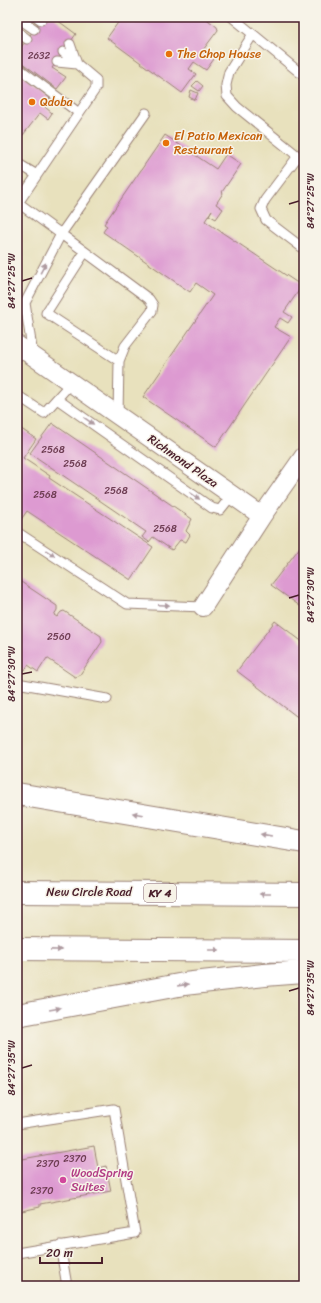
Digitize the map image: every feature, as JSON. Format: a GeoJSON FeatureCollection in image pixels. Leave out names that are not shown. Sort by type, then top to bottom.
{"type":"FeatureCollection","features":[{"type":"Feature","properties":{"kind":"highway"},"geometry":{"type":"LineString","coordinates":[[17,794],[304,842]]}},
{"type":"Feature","properties":{"kind":"highway","name":"New Circle Road"},"geometry":{"type":"LineString","coordinates":[[17,892],[304,894]]}},
{"type":"Feature","properties":{"kind":"highway"},"geometry":{"type":"LineString","coordinates":[[17,949],[304,951]]}},
{"type":"Feature","properties":{"kind":"highway"},"geometry":{"type":"LineString","coordinates":[[17,1015],[184,984],[304,972]]}},
{"type":"Feature","properties":{"kind":"street","name":"Richmond Plaza"},"geometry":{"type":"LineString","coordinates":[[17,345],[262,516]]}},
{"type":"Feature","properties":{"kind":"street"},"geometry":{"type":"LineString","coordinates":[[204,607],[262,516],[304,456]]}},
{"type":"Feature","properties":{"kind":"lane"},"geometry":{"type":"LineString","coordinates":[[17,17],[34,29]]}},
{"type":"Feature","properties":{"kind":"lane"},"geometry":{"type":"LineString","coordinates":[[232,17],[304,76]]}},
{"type":"Feature","properties":{"kind":"lane"},"geometry":{"type":"LineString","coordinates":[[17,31],[27,39]]}},
{"type":"Feature","properties":{"kind":"lane"},"geometry":{"type":"LineString","coordinates":[[253,34],[229,72],[226,85],[227,96],[237,107],[301,158],[265,200],[261,209],[266,220],[304,249]]}},
{"type":"Feature","properties":{"kind":"lane"},"geometry":{"type":"LineString","coordinates":[[70,44],[77,64]]}},
{"type":"Feature","properties":{"kind":"lane"},"geometry":{"type":"LineString","coordinates":[[63,52],[96,80],[96,88],[18,202],[149,299],[153,305],[152,311],[125,346],[119,361],[118,415]]}},
{"type":"Feature","properties":{"kind":"lane"},"geometry":{"type":"LineString","coordinates":[[57,62],[77,64]]}},
{"type":"Feature","properties":{"kind":"lane"},"geometry":{"type":"LineString","coordinates":[[17,67],[79,113]]}},
{"type":"Feature","properties":{"kind":"lane"},"geometry":{"type":"LineString","coordinates":[[17,309],[25,303],[61,234],[146,112]]}},
{"type":"Feature","properties":{"kind":"lane"},"geometry":{"type":"LineString","coordinates":[[17,162],[37,175]]}},
{"type":"Feature","properties":{"kind":"lane"},"geometry":{"type":"LineString","coordinates":[[85,252],[46,313],[119,361]]}},
{"type":"Feature","properties":{"kind":"lane"},"geometry":{"type":"LineString","coordinates":[[25,303],[33,356]]}},
{"type":"Feature","properties":{"kind":"lane"},"geometry":{"type":"LineString","coordinates":[[17,395],[44,413],[72,383]]}},
{"type":"Feature","properties":{"kind":"lane"},"geometry":{"type":"LineString","coordinates":[[57,399],[212,508],[220,510],[232,495]]}},
{"type":"Feature","properties":{"kind":"lane"},"geometry":{"type":"LineString","coordinates":[[17,532],[127,604],[204,607]]}},
{"type":"Feature","properties":{"kind":"lane"},"geometry":{"type":"LineString","coordinates":[[17,683],[107,699]]}},
{"type":"Feature","properties":{"kind":"lane"},"geometry":{"type":"LineString","coordinates":[[17,1124],[114,1109],[136,1233],[17,1253]]}},
{"type":"Feature","properties":{"kind":"lane"},"geometry":{"type":"LineString","coordinates":[[60,1245],[67,1286]]}},
{"type":"Feature","properties":{"kind":"building"},"geometry":{"type":"Polygon","coordinates":[[[43,17],[53,17],[76,34],[52,68],[66,77],[57,89],[17,59],[17,53],[43,17]]]}},
{"type":"Feature","properties":{"kind":"building","name":"The Chop House"},"geometry":{"type":"Polygon","coordinates":[[[122,17],[204,17],[217,27],[218,30],[203,50],[214,59],[206,70],[194,62],[189,69],[196,74],[182,93],[107,38],[122,17]]]}},
{"type":"Feature","properties":{"kind":"building","name":"Qdoba"},"geometry":{"type":"Polygon","coordinates":[[[17,72],[50,98],[45,107],[52,113],[48,119],[40,113],[23,135],[17,130],[17,72]]]}},
{"type":"Feature","properties":{"kind":"building"},"geometry":{"type":"Polygon","coordinates":[[[197,81],[203,86],[199,91],[192,86],[197,81]]]}},
{"type":"Feature","properties":{"kind":"building"},"geometry":{"type":"Polygon","coordinates":[[[191,90],[198,93],[195,100],[189,97],[191,90]]]}},
{"type":"Feature","properties":{"kind":"building"},"geometry":{"type":"Polygon","coordinates":[[[165,135],[216,169],[226,154],[241,164],[222,192],[223,193],[216,204],[223,209],[216,219],[209,215],[212,210],[205,221],[302,286],[284,312],[292,317],[288,323],[280,318],[274,327],[291,337],[216,447],[143,397],[213,295],[196,283],[190,292],[103,232],[107,226],[104,224],[165,135]]]}},
{"type":"Feature","properties":{"kind":"building"},"geometry":{"type":"Polygon","coordinates":[[[52,423],[192,519],[186,531],[190,535],[186,542],[180,540],[172,550],[153,537],[149,542],[142,537],[146,532],[30,453],[52,423]]]}},
{"type":"Feature","properties":{"kind":"building"},"geometry":{"type":"Polygon","coordinates":[[[17,426],[36,439],[23,458],[50,476],[49,478],[153,547],[131,580],[27,511],[20,521],[17,518],[17,426]]]}},
{"type":"Feature","properties":{"kind":"building"},"geometry":{"type":"Polygon","coordinates":[[[304,542],[304,609],[271,585],[304,542]]]}},
{"type":"Feature","properties":{"kind":"building"},"geometry":{"type":"Polygon","coordinates":[[[21,582],[57,606],[57,610],[54,615],[57,617],[64,611],[101,636],[102,642],[79,676],[75,677],[47,658],[38,672],[28,665],[25,670],[17,672],[17,583],[21,582]]]}},
{"type":"Feature","properties":{"kind":"building"},"geometry":{"type":"Polygon","coordinates":[[[275,621],[304,643],[304,722],[237,671],[275,621]]]}},
{"type":"Feature","properties":{"kind":"building","name":"WoodSpring Suites"},"geometry":{"type":"Polygon","coordinates":[[[94,1146],[98,1168],[106,1166],[111,1191],[40,1204],[40,1207],[17,1212],[17,1160],[94,1146]]]}},
{"type":"Feature","properties":{"kind":"place","name":"The Chop House"},"geometry":{"type":"Point","coordinates":[169,54]}},
{"type":"Feature","properties":{"kind":"place","name":"Qdoba"},"geometry":{"type":"Point","coordinates":[32,102]}},
{"type":"Feature","properties":{"kind":"place","name":"El Patio Mexican Restaurant"},"geometry":{"type":"Point","coordinates":[166,143]}},
{"type":"Feature","properties":{"kind":"place","name":"WoodSpring Suites"},"geometry":{"type":"Point","coordinates":[63,1180]}}]}
